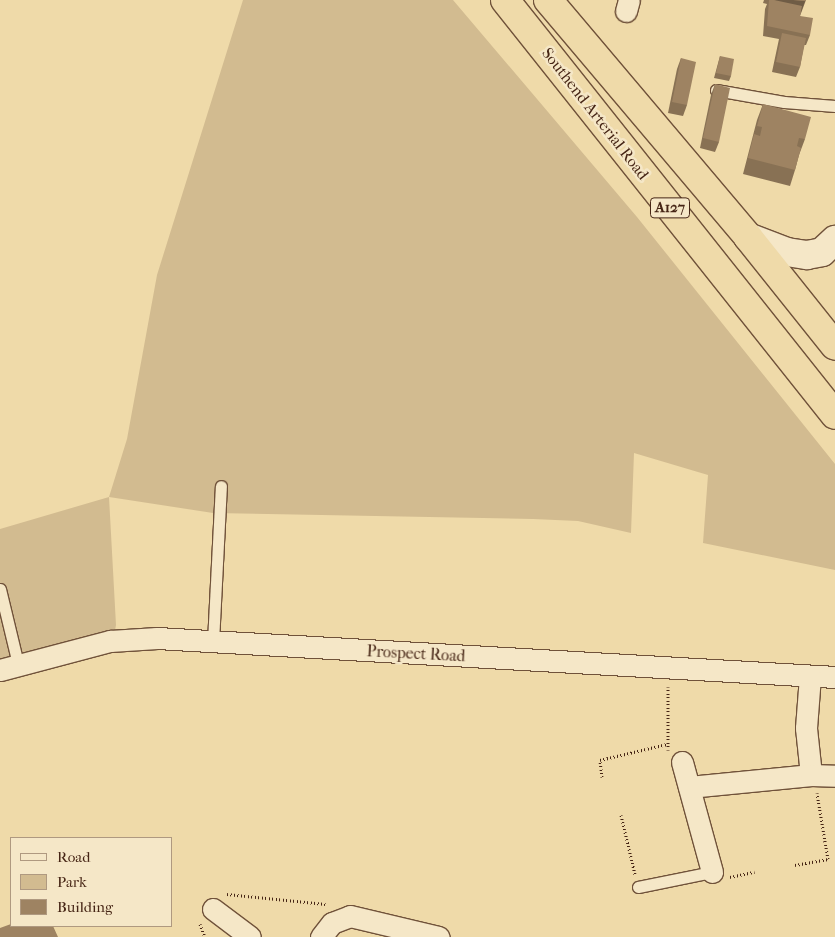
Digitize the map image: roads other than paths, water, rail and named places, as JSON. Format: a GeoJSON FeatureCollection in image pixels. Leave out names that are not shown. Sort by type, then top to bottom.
{"type":"FeatureCollection","features":[{"type":"Feature","properties":{"kind":"highway","name":"Southend Arterial Road"},"geometry":{"type":"LineString","coordinates":[[505,0],[835,415]]}},
{"type":"Feature","properties":{"kind":"highway","name":"A127"},"geometry":{"type":"LineString","coordinates":[[548,0],[748,237],[835,346]]}},
{"type":"Feature","properties":{"kind":"street"},"geometry":{"type":"LineString","coordinates":[[748,237],[788,252],[807,255],[822,252],[835,240]]}},
{"type":"Feature","properties":{"kind":"street","name":"Prospect Road"},"geometry":{"type":"LineString","coordinates":[[9,667],[110,641],[157,638],[835,677]]}},
{"type":"Feature","properties":{"kind":"street"},"geometry":{"type":"LineString","coordinates":[[689,787],[822,775],[806,728],[810,676]]}},
{"type":"Feature","properties":{"kind":"street"},"geometry":{"type":"LineString","coordinates":[[682,762],[712,872]]}},
{"type":"Feature","properties":{"kind":"street"},"geometry":{"type":"LineString","coordinates":[[210,906],[250,937]]}},
{"type":"Feature","properties":{"kind":"street"},"geometry":{"type":"LineString","coordinates":[[321,937],[332,923],[350,916],[439,937]]}},
{"type":"Feature","properties":{"kind":"lane"},"geometry":{"type":"LineString","coordinates":[[714,89],[784,102],[835,106]]}},
{"type":"Feature","properties":{"kind":"lane"},"geometry":{"type":"LineString","coordinates":[[212,642],[221,486]]}},
{"type":"Feature","properties":{"kind":"lane"},"geometry":{"type":"LineString","coordinates":[[0,588],[9,667]]}},
{"type":"Feature","properties":{"kind":"lane"},"geometry":{"type":"LineString","coordinates":[[638,887],[712,872]]}}]}
